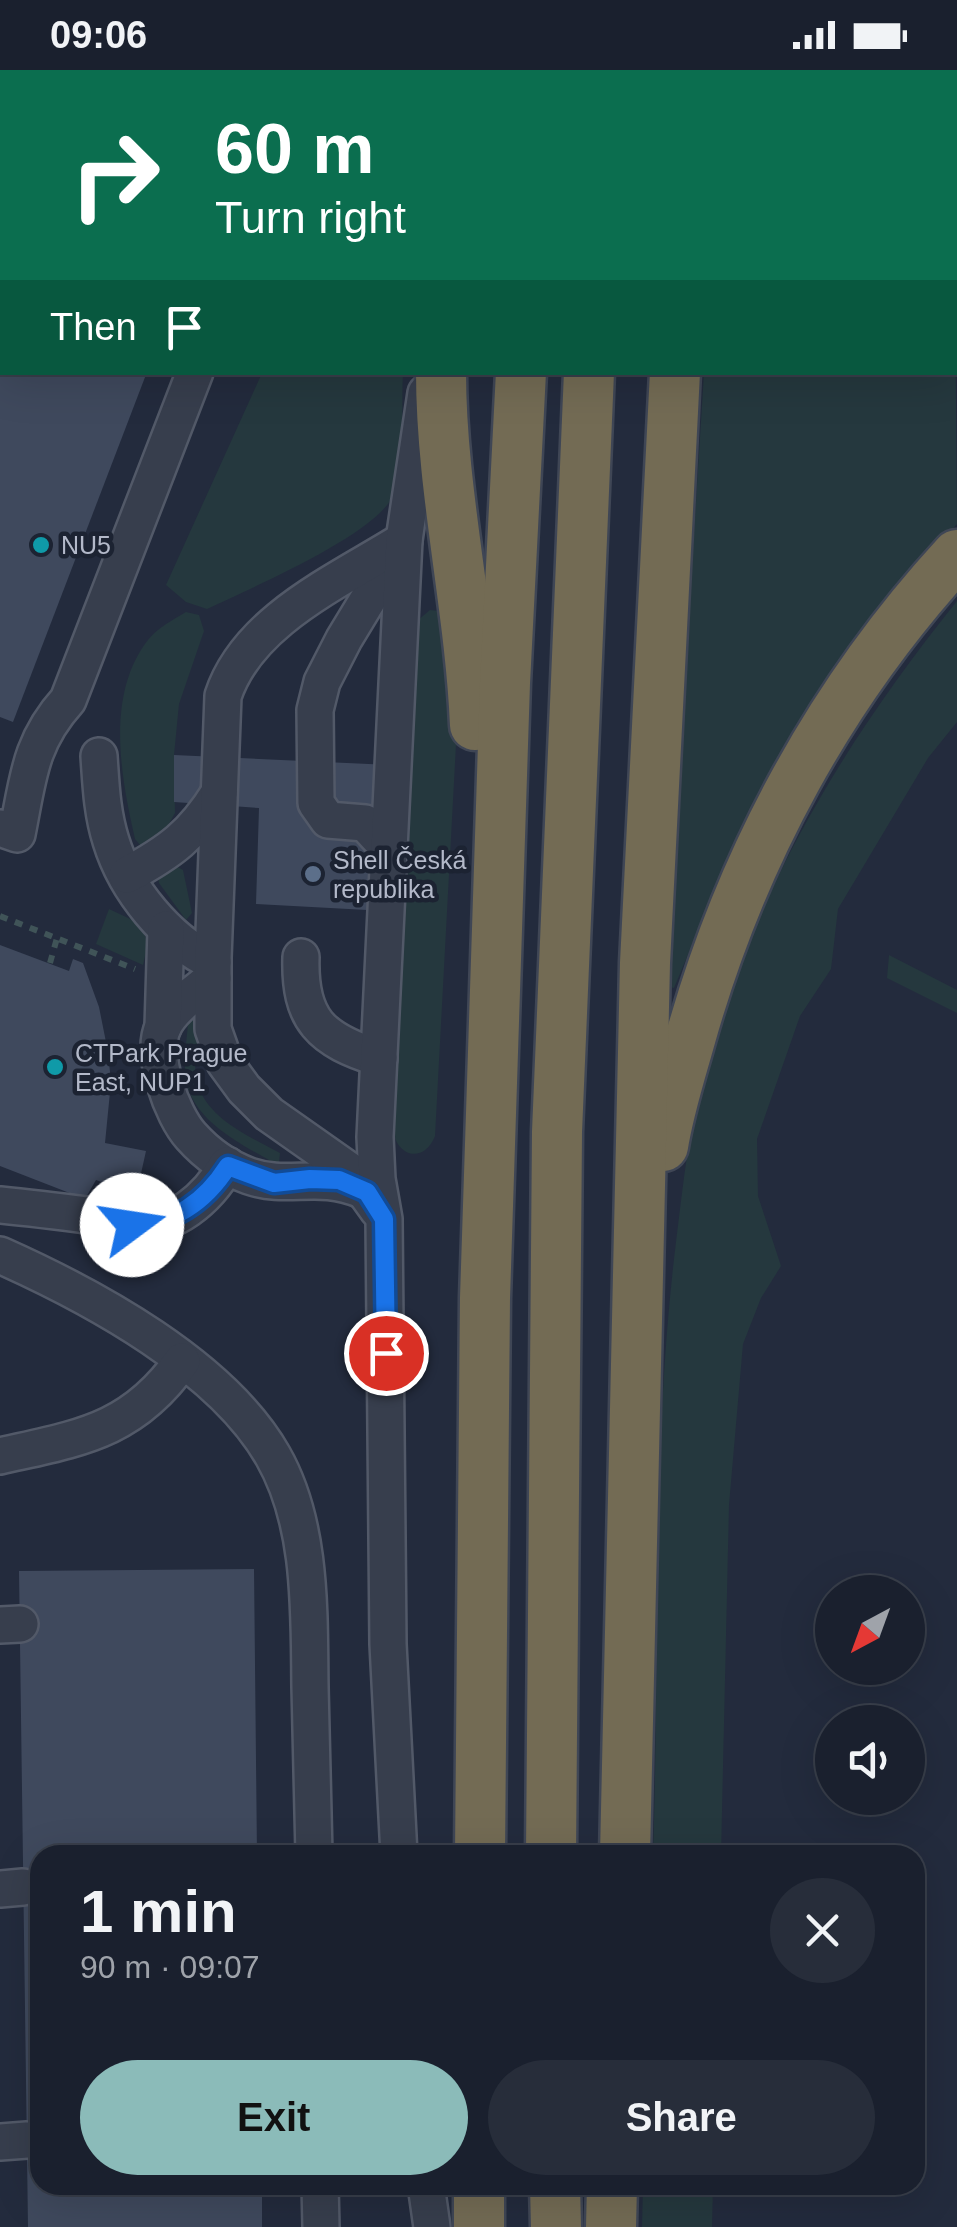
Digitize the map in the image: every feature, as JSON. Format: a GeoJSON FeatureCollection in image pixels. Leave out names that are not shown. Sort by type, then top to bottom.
{"type":"FeatureCollection","features":[{"type":"Feature","properties":{"kind":"highway"},"geometry":{"type":"LineString","coordinates":[[441,375],[441,415],[498,914]]}},
{"type":"Feature","properties":{"kind":"highway"},"geometry":{"type":"LineString","coordinates":[[480,1845],[484,1298],[505,683],[521,375]]}},
{"type":"Feature","properties":{"kind":"highway"},"geometry":{"type":"LineString","coordinates":[[551,1845],[556,1132],[589,375]]}},
{"type":"Feature","properties":{"kind":"highway"},"geometry":{"type":"LineString","coordinates":[[625,1845],[646,962],[674,375]]}},
{"type":"Feature","properties":{"kind":"highway"},"geometry":{"type":"LineString","coordinates":[[640,1304],[668,1118],[704,989],[744,884],[778,811],[842,700],[886,639],[957,554]]}},
{"type":"Feature","properties":{"kind":"highway"},"geometry":{"type":"LineString","coordinates":[[479,2195],[480,2227]]}},
{"type":"Feature","properties":{"kind":"highway"},"geometry":{"type":"LineString","coordinates":[[554,2195],[556,2227]]}},
{"type":"Feature","properties":{"kind":"highway"},"geometry":{"type":"LineString","coordinates":[[610,2227],[612,2195]]}},
{"type":"Feature","properties":{"kind":"lane"},"geometry":{"type":"LineString","coordinates":[[0,828],[17,834],[36,744],[48,722],[68,700],[194,375]]}},
{"type":"Feature","properties":{"kind":"lane"},"geometry":{"type":"LineString","coordinates":[[398,1845],[374,1137],[404,540],[430,375]]}},
{"type":"Feature","properties":{"kind":"lane"},"geometry":{"type":"LineString","coordinates":[[376,1206],[350,1171],[268,1114],[244,1090],[226,1063],[213,1029],[223,696],[246,649],[273,623],[404,540]]}},
{"type":"Feature","properties":{"kind":"lane"},"geometry":{"type":"LineString","coordinates":[[389,849],[366,824],[328,820],[316,804],[314,710],[322,682],[344,639],[404,540]]}},
{"type":"Feature","properties":{"kind":"lane"},"geometry":{"type":"LineString","coordinates":[[99,756],[104,815],[127,875],[166,929],[213,970]]}},
{"type":"Feature","properties":{"kind":"lane"},"geometry":{"type":"LineString","coordinates":[[127,875],[170,852],[200,823],[220,792]]}},
{"type":"Feature","properties":{"kind":"lane"},"geometry":{"type":"LineString","coordinates":[[166,929],[163,1027],[158,1052],[168,1093],[189,1134],[228,1166],[274,1183],[339,1180],[376,1206]]}},
{"type":"Feature","properties":{"kind":"lane"},"geometry":{"type":"LineString","coordinates":[[301,957],[300,978],[312,1020],[347,1048],[378,1058]]}},
{"type":"Feature","properties":{"kind":"lane"},"geometry":{"type":"LineString","coordinates":[[163,1027],[213,970]]}},
{"type":"Feature","properties":{"kind":"lane"},"geometry":{"type":"LineString","coordinates":[[0,1205],[98,1216],[132,1225],[154,1224],[200,1200],[214,1188],[228,1166]]}},
{"type":"Feature","properties":{"kind":"lane"},"geometry":{"type":"LineString","coordinates":[[0,1256],[108,1308],[182,1361],[248,1418],[274,1457],[290,1494],[302,1541],[309,1602],[314,1845]]}},
{"type":"Feature","properties":{"kind":"lane"},"geometry":{"type":"LineString","coordinates":[[0,1456],[98,1432],[122,1420],[161,1390],[182,1361]]}},
{"type":"Feature","properties":{"kind":"lane"},"geometry":{"type":"LineString","coordinates":[[320,2195],[321,2227]]}},
{"type":"Feature","properties":{"kind":"lane"},"geometry":{"type":"LineString","coordinates":[[427,2195],[432,2227]]}},
{"type":"Feature","properties":{"kind":"path"},"geometry":{"type":"LineString","coordinates":[[0,916],[164,981]]}},
{"type":"Feature","properties":{"kind":"path"},"geometry":{"type":"LineString","coordinates":[[50,964],[57,938]]}},
{"type":"Feature","properties":{"kind":"shaded area"},"geometry":{"type":"Polygon","coordinates":[[[261,375],[403,375],[396,484],[381,512],[309,560],[207,609],[186,602],[166,585],[261,375]]]}},
{"type":"Feature","properties":{"kind":"shaded area"},"geometry":{"type":"Polygon","coordinates":[[[704,375],[956,375],[957,524],[873,624],[797,731],[742,829],[674,988],[666,986],[704,375]]]}},
{"type":"Feature","properties":{"kind":"shaded area"},"geometry":{"type":"Polygon","coordinates":[[[957,601],[957,722],[928,758],[838,909],[831,969],[800,1016],[757,1139],[758,1196],[781,1266],[761,1298],[743,1344],[729,1505],[721,1845],[653,1845],[663,1395],[676,1242],[699,1092],[725,1005],[776,881],[840,765],[957,601]]]}},
{"type":"Feature","properties":{"kind":"shaded area"},"geometry":{"type":"Polygon","coordinates":[[[430,610],[439,611],[458,707],[435,1136],[424,1151],[411,1154],[399,1146],[393,1129],[417,621],[430,610]]]}},
{"type":"Feature","properties":{"kind":"shaded area"},"geometry":{"type":"Polygon","coordinates":[[[186,612],[199,615],[204,631],[179,704],[174,755],[175,813],[162,836],[148,846],[141,846],[135,839],[125,789],[121,711],[135,662],[148,640],[186,612]]]}},
{"type":"Feature","properties":{"kind":"shaded area"},"geometry":{"type":"Polygon","coordinates":[[[174,865],[183,870],[192,913],[186,920],[159,883],[158,877],[174,865]]]}},
{"type":"Feature","properties":{"kind":"shaded area"},"geometry":{"type":"Polygon","coordinates":[[[109,909],[141,924],[148,944],[143,965],[96,944],[109,909]]]}},
{"type":"Feature","properties":{"kind":"shaded area"},"geometry":{"type":"Polygon","coordinates":[[[889,955],[957,990],[957,1013],[887,978],[889,955]]]}},
{"type":"Feature","properties":{"kind":"shaded area"},"geometry":{"type":"Polygon","coordinates":[[[193,1020],[201,1027],[195,1069],[202,1095],[231,1125],[280,1153],[279,1162],[274,1163],[230,1137],[194,1102],[185,1064],[188,1023],[193,1020]]]}},
{"type":"Feature","properties":{"kind":"shaded area"},"geometry":{"type":"Polygon","coordinates":[[[643,2195],[713,2195],[712,2227],[642,2227],[643,2195]]]}},
{"type":"Feature","properties":{"kind":"building","name":"NU5"},"geometry":{"type":"Polygon","coordinates":[[[0,375],[146,375],[13,722],[0,717],[0,375]]]}},
{"type":"Feature","properties":{"kind":"building"},"geometry":{"type":"Polygon","coordinates":[[[174,755],[412,766],[410,816],[371,815],[367,910],[256,904],[259,808],[174,802],[174,755]]]}},
{"type":"Feature","properties":{"kind":"building","name":"CTPark Prague East, NUP1"},"geometry":{"type":"Polygon","coordinates":[[[0,945],[69,971],[73,959],[83,963],[99,1007],[108,1052],[111,1082],[105,1143],[146,1151],[137,1195],[96,1180],[85,1199],[0,1166],[0,945]]]}},
{"type":"Feature","properties":{"kind":"building"},"geometry":{"type":"Polygon","coordinates":[[[254,1569],[257,1845],[30,1845],[30,2195],[262,2195],[262,2227],[28,2227],[19,1571],[254,1569]]]}},
{"type":"Feature","properties":{"kind":"place","name":"NU5"},"geometry":{"type":"Point","coordinates":[41,545]}},
{"type":"Feature","properties":{"kind":"place","name":"Shell Česká republika"},"geometry":{"type":"Point","coordinates":[313,874]}},
{"type":"Feature","properties":{"kind":"place","name":"CTPark Prague East, NUP1"},"geometry":{"type":"Point","coordinates":[55,1067]}},
{"type":"Feature","properties":{"kind":"route"},"geometry":{"type":"LineString","coordinates":[[132,1225],[154,1224],[187,1210],[214,1188],[228,1166],[274,1183],[339,1180],[367,1192],[384,1219],[386,1353]]}}]}
